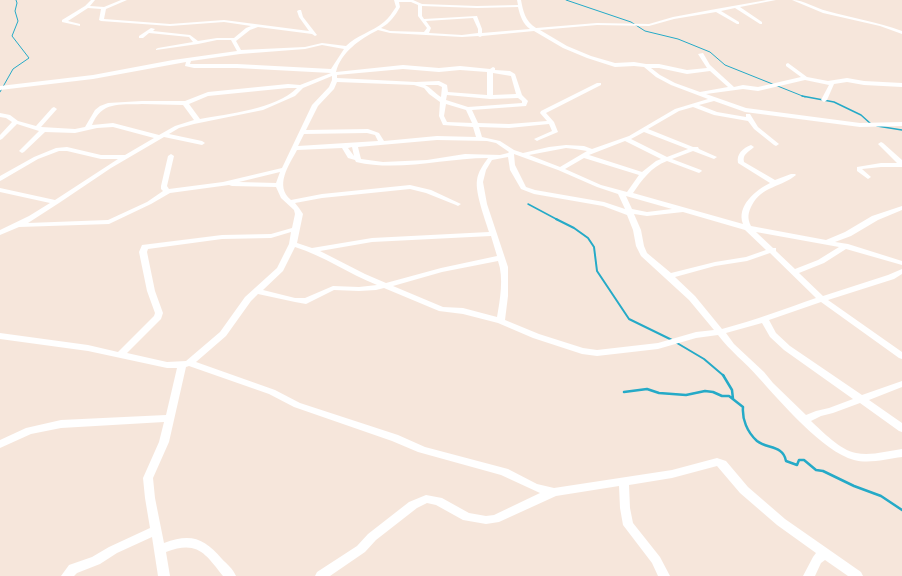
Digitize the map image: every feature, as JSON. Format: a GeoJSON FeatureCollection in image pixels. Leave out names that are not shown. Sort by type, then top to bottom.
{"type":"FeatureCollection","features":[{"type":"Feature","properties":{"kind":"street"},"geometry":{"type":"LineString","coordinates":[[78,25],[64,21],[87,8],[92,0]]}},
{"type":"Feature","properties":{"kind":"street"},"geometry":{"type":"LineString","coordinates":[[87,8],[104,8],[125,0]]}},
{"type":"Feature","properties":{"kind":"street"},"geometry":{"type":"LineString","coordinates":[[519,0],[522,15],[528,25],[565,47],[594,59],[615,65],[639,64],[687,72],[711,70]]}},
{"type":"Feature","properties":{"kind":"street"},"geometry":{"type":"LineString","coordinates":[[379,29],[390,32],[480,36],[534,29],[602,24],[649,25],[673,18],[774,0]]}},
{"type":"Feature","properties":{"kind":"street"},"geometry":{"type":"LineString","coordinates":[[794,0],[825,12],[881,25],[902,33]]}},
{"type":"Feature","properties":{"kind":"street"},"geometry":{"type":"LineString","coordinates":[[164,576],[150,498],[148,478],[164,442],[168,418],[185,364],[223,334],[248,299],[268,282],[280,269],[293,244],[294,229],[299,214],[298,209],[283,196],[279,185],[281,176],[315,105],[332,88],[334,75],[348,48],[357,39],[379,29],[392,19],[397,3],[419,2],[477,7],[521,6]]}},
{"type":"Feature","properties":{"kind":"street"},"geometry":{"type":"LineString","coordinates":[[419,2],[420,16],[429,28],[426,33]]}},
{"type":"Feature","properties":{"kind":"street"},"geometry":{"type":"LineString","coordinates":[[736,7],[760,23]]}},
{"type":"Feature","properties":{"kind":"street"},"geometry":{"type":"LineString","coordinates":[[104,8],[104,13],[101,19],[103,21],[165,25]]}},
{"type":"Feature","properties":{"kind":"street"},"geometry":{"type":"LineString","coordinates":[[299,10],[301,17],[322,44]]}},
{"type":"Feature","properties":{"kind":"street"},"geometry":{"type":"LineString","coordinates":[[716,10],[737,23]]}},
{"type":"Feature","properties":{"kind":"street"},"geometry":{"type":"LineString","coordinates":[[424,20],[475,17],[480,29],[480,36]]}},
{"type":"Feature","properties":{"kind":"street"},"geometry":{"type":"LineString","coordinates":[[141,37],[157,27],[165,25],[216,21],[314,33]]}},
{"type":"Feature","properties":{"kind":"street"},"geometry":{"type":"LineString","coordinates":[[240,52],[233,41],[248,29],[257,26]]}},
{"type":"Feature","properties":{"kind":"street"},"geometry":{"type":"LineString","coordinates":[[149,32],[190,36],[198,43]]}},
{"type":"Feature","properties":{"kind":"street"},"geometry":{"type":"LineString","coordinates":[[158,49],[217,39],[236,39]]}},
{"type":"Feature","properties":{"kind":"street"},"geometry":{"type":"LineString","coordinates":[[0,88],[93,77],[240,52],[306,48],[322,44],[348,48]]}},
{"type":"Feature","properties":{"kind":"street"},"geometry":{"type":"LineString","coordinates":[[701,54],[711,70],[732,88]]}},
{"type":"Feature","properties":{"kind":"street"},"geometry":{"type":"LineString","coordinates":[[88,127],[96,111],[103,106],[121,104],[194,102],[200,96],[208,94],[288,86],[301,87],[334,75],[403,67],[439,70],[460,68],[492,70],[512,74],[519,96],[525,102],[524,105],[468,109],[443,101],[431,93],[426,86],[419,84],[334,75],[237,66],[194,66],[187,65],[189,60]]}},
{"type":"Feature","properties":{"kind":"street"},"geometry":{"type":"LineString","coordinates":[[788,65],[805,78]]}},
{"type":"Feature","properties":{"kind":"street"},"geometry":{"type":"LineString","coordinates":[[646,66],[662,79],[745,110],[854,124],[902,124]]}},
{"type":"Feature","properties":{"kind":"street"},"geometry":{"type":"LineString","coordinates":[[490,97],[492,70]]}},
{"type":"Feature","properties":{"kind":"street"},"geometry":{"type":"LineString","coordinates":[[700,94],[732,88],[746,87],[758,89],[805,78],[832,83],[847,80],[864,83],[902,85]]}},
{"type":"Feature","properties":{"kind":"street"},"geometry":{"type":"LineString","coordinates":[[418,83],[443,84],[445,86],[446,93],[443,101],[443,124],[509,126],[551,122]]}},
{"type":"Feature","properties":{"kind":"street"},"geometry":{"type":"LineString","coordinates":[[824,100],[832,83]]}},
{"type":"Feature","properties":{"kind":"street"},"geometry":{"type":"LineString","coordinates":[[537,139],[555,132],[551,122],[543,112],[599,84]]}},
{"type":"Feature","properties":{"kind":"street"},"geometry":{"type":"LineString","coordinates":[[0,233],[14,227],[57,202],[126,157],[181,125],[261,109],[293,95],[301,87]]}},
{"type":"Feature","properties":{"kind":"street"},"geometry":{"type":"LineString","coordinates":[[446,93],[490,97],[519,96]]}},
{"type":"Feature","properties":{"kind":"street"},"geometry":{"type":"LineString","coordinates":[[560,169],[592,151],[626,139],[645,130],[677,110],[713,99]]}},
{"type":"Feature","properties":{"kind":"street"},"geometry":{"type":"LineString","coordinates":[[184,103],[198,121]]}},
{"type":"Feature","properties":{"kind":"street"},"geometry":{"type":"LineString","coordinates":[[694,105],[716,114],[750,119]]}},
{"type":"Feature","properties":{"kind":"street"},"geometry":{"type":"LineString","coordinates":[[22,151],[54,109]]}},
{"type":"Feature","properties":{"kind":"street"},"geometry":{"type":"LineString","coordinates":[[468,109],[476,125],[479,138]]}},
{"type":"Feature","properties":{"kind":"street"},"geometry":{"type":"LineString","coordinates":[[745,110],[759,132],[776,144]]}},
{"type":"Feature","properties":{"kind":"street"},"geometry":{"type":"LineString","coordinates":[[0,115],[8,116],[16,122],[40,129],[75,131],[88,127],[105,125],[123,127],[161,136],[202,143]]}},
{"type":"Feature","properties":{"kind":"street"},"geometry":{"type":"LineString","coordinates":[[0,138],[16,122]]}},
{"type":"Feature","properties":{"kind":"street"},"geometry":{"type":"LineString","coordinates":[[303,132],[368,130],[377,134],[382,143]]}},
{"type":"Feature","properties":{"kind":"street"},"geometry":{"type":"LineString","coordinates":[[645,130],[696,148],[714,157]]}},
{"type":"Feature","properties":{"kind":"street"},"geometry":{"type":"LineString","coordinates":[[294,148],[344,146],[437,138],[479,138],[498,142],[511,153],[513,166],[523,188],[534,192],[604,204],[629,212],[647,214],[684,210]]}},
{"type":"Feature","properties":{"kind":"street"},"geometry":{"type":"LineString","coordinates":[[626,139],[667,159],[699,170]]}},
{"type":"Feature","properties":{"kind":"street"},"geometry":{"type":"LineString","coordinates":[[881,144],[902,164]]}},
{"type":"Feature","properties":{"kind":"street"},"geometry":{"type":"LineString","coordinates":[[355,145],[357,159]]}},
{"type":"Feature","properties":{"kind":"street"},"geometry":{"type":"LineString","coordinates":[[344,146],[350,157],[357,159],[360,162],[383,164],[427,162],[464,156],[499,156]]}},
{"type":"Feature","properties":{"kind":"street"},"geometry":{"type":"LineString","coordinates":[[522,155],[550,148],[570,146],[583,147],[592,151]]}},
{"type":"Feature","properties":{"kind":"street"},"geometry":{"type":"LineString","coordinates":[[752,147],[742,154],[740,158],[741,163],[775,183]]}},
{"type":"Feature","properties":{"kind":"street"},"geometry":{"type":"LineString","coordinates":[[625,193],[643,174],[658,162],[696,148]]}},
{"type":"Feature","properties":{"kind":"street"},"geometry":{"type":"LineString","coordinates":[[0,179],[30,161],[58,149],[68,149],[101,157],[126,157]]}},
{"type":"Feature","properties":{"kind":"street"},"geometry":{"type":"LineString","coordinates":[[501,321],[504,296],[504,267],[484,204],[480,176],[490,159],[511,153],[522,155],[560,169],[583,180],[684,210],[748,228],[845,246],[902,263]]}},
{"type":"Feature","properties":{"kind":"street"},"geometry":{"type":"LineString","coordinates":[[168,191],[164,189],[164,186],[171,156]]}},
{"type":"Feature","properties":{"kind":"street"},"geometry":{"type":"LineString","coordinates":[[585,156],[643,174]]}},
{"type":"Feature","properties":{"kind":"street"},"geometry":{"type":"LineString","coordinates":[[868,177],[859,170],[859,168],[902,164]]}},
{"type":"Feature","properties":{"kind":"street"},"geometry":{"type":"LineString","coordinates":[[0,229],[109,222],[149,203],[168,191],[223,184],[285,169]]}},
{"type":"Feature","properties":{"kind":"street"},"geometry":{"type":"LineString","coordinates":[[794,174],[761,190],[750,200],[744,218],[748,228],[773,250],[793,272],[822,299],[901,355]]}},
{"type":"Feature","properties":{"kind":"street"},"geometry":{"type":"LineString","coordinates":[[223,184],[279,185]]}},
{"type":"Feature","properties":{"kind":"street"},"geometry":{"type":"LineString","coordinates":[[291,202],[322,196],[410,187],[424,189],[440,198],[458,204]]}},
{"type":"Feature","properties":{"kind":"street"},"geometry":{"type":"LineString","coordinates":[[0,190],[57,202]]}},
{"type":"Feature","properties":{"kind":"street"},"geometry":{"type":"LineString","coordinates":[[625,193],[629,212],[644,254],[698,305],[731,346],[806,419],[823,438],[844,454],[855,457],[867,458],[902,453]]}},
{"type":"Feature","properties":{"kind":"street"},"geometry":{"type":"LineString","coordinates":[[825,243],[848,234],[875,218],[902,208]]}},
{"type":"Feature","properties":{"kind":"street"},"geometry":{"type":"LineString","coordinates":[[121,354],[158,317],[159,313],[151,291],[143,252],[145,247],[222,237],[271,236],[294,229]]}},
{"type":"Feature","properties":{"kind":"street"},"geometry":{"type":"LineString","coordinates":[[312,250],[372,240],[493,234]]}},
{"type":"Feature","properties":{"kind":"street"},"geometry":{"type":"LineString","coordinates":[[293,244],[312,250],[362,276],[442,308],[463,311],[501,321],[536,336],[582,351],[597,353],[658,346],[696,335],[720,332],[750,324],[822,299],[891,278],[902,271]]}},
{"type":"Feature","properties":{"kind":"street"},"geometry":{"type":"LineString","coordinates":[[793,272],[814,266],[826,260],[845,246]]}},
{"type":"Feature","properties":{"kind":"street"},"geometry":{"type":"LineString","coordinates":[[669,276],[715,264],[747,259],[773,250]]}},
{"type":"Feature","properties":{"kind":"street"},"geometry":{"type":"LineString","coordinates":[[256,291],[306,301],[332,288],[358,290],[387,285],[441,270],[500,258]]}},
{"type":"Feature","properties":{"kind":"street"},"geometry":{"type":"LineString","coordinates":[[764,318],[773,334],[787,348],[902,428]]}},
{"type":"Feature","properties":{"kind":"street"},"geometry":{"type":"LineString","coordinates":[[0,336],[88,348],[167,365],[185,364],[272,392],[297,405],[395,438],[411,446],[451,458],[479,464],[512,476],[534,487],[555,492]]}},
{"type":"Feature","properties":{"kind":"street"},"geometry":{"type":"LineString","coordinates":[[806,419],[902,384]]}},
{"type":"Feature","properties":{"kind":"street"},"geometry":{"type":"LineString","coordinates":[[0,444],[29,431],[61,424],[168,418]]}},
{"type":"Feature","properties":{"kind":"street"},"geometry":{"type":"LineString","coordinates":[[321,576],[361,549],[372,537],[413,505],[426,499],[438,501],[467,517],[486,520],[496,519],[555,492],[672,474],[713,462],[720,462],[744,490],[781,522],[857,576]]}},
{"type":"Feature","properties":{"kind":"street"},"geometry":{"type":"LineString","coordinates":[[624,482],[624,501],[628,525],[656,560],[664,576]]}},
{"type":"Feature","properties":{"kind":"street"},"geometry":{"type":"LineString","coordinates":[[67,576],[73,569],[96,561],[113,550],[156,530]]}},
{"type":"Feature","properties":{"kind":"street"},"geometry":{"type":"LineString","coordinates":[[160,548],[184,542],[193,542],[210,553],[230,576]]}},
{"type":"Feature","properties":{"kind":"street"},"geometry":{"type":"LineString","coordinates":[[809,576],[817,560],[824,553]]}},
{"type":"Feature","properties":{"kind":"waterway"},"geometry":{"type":"LineString","coordinates":[[0,92],[13,69],[29,58],[12,36],[18,21],[15,11],[17,3],[16,0]]}},
{"type":"Feature","properties":{"kind":"waterway"},"geometry":{"type":"LineString","coordinates":[[566,0],[631,22],[645,31],[678,39],[710,52],[725,65],[803,96]]}},
{"type":"Feature","properties":{"kind":"waterway"},"geometry":{"type":"LineString","coordinates":[[803,96],[834,102],[861,115],[871,124]]}},
{"type":"Feature","properties":{"kind":"waterway"},"geometry":{"type":"LineString","coordinates":[[877,126],[902,130]]}},
{"type":"Feature","properties":{"kind":"waterway"},"geometry":{"type":"LineString","coordinates":[[528,204],[558,220]]}},
{"type":"Feature","properties":{"kind":"waterway"},"geometry":{"type":"LineString","coordinates":[[558,220],[574,228],[588,238],[594,247],[597,271],[629,319],[672,340]]}},
{"type":"Feature","properties":{"kind":"waterway"},"geometry":{"type":"LineString","coordinates":[[677,343],[704,359],[723,375]]}},
{"type":"Feature","properties":{"kind":"waterway"},"geometry":{"type":"LineString","coordinates":[[723,375],[732,390],[733,399]]}},
{"type":"Feature","properties":{"kind":"waterway"},"geometry":{"type":"LineString","coordinates":[[624,392],[647,389],[659,393],[686,395],[705,391],[713,392],[722,396],[729,396],[743,407],[743,416],[750,434],[761,444],[782,452],[786,461],[797,465],[799,460],[804,460],[816,470],[823,471],[854,486],[881,496],[902,510]]}}]}
